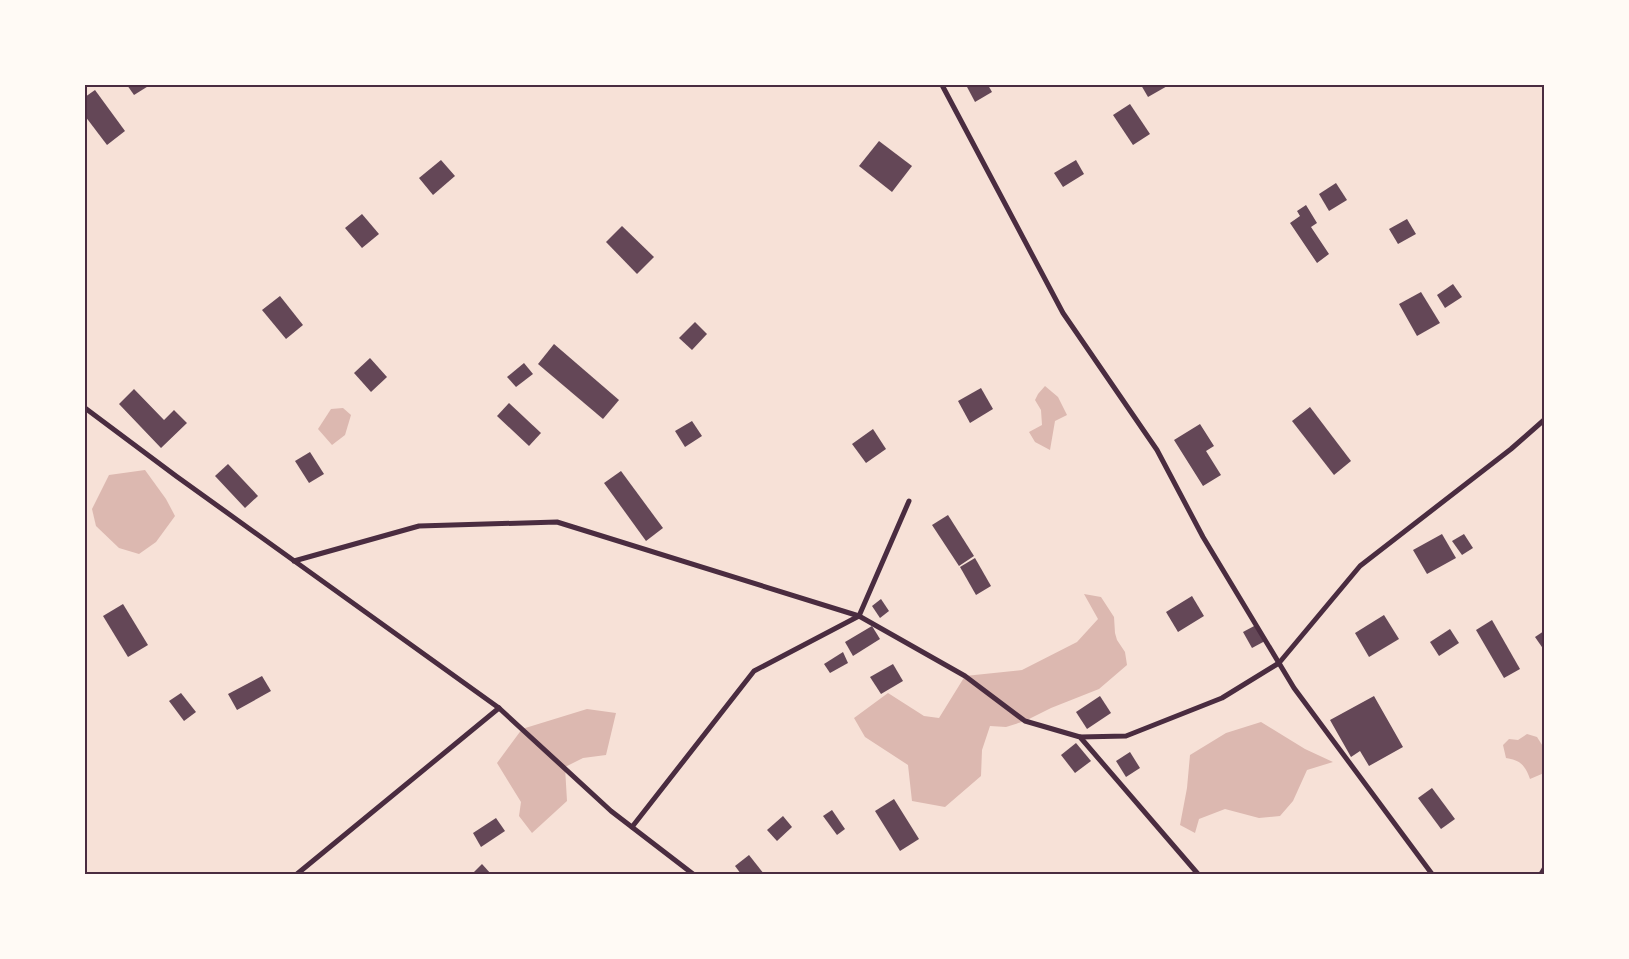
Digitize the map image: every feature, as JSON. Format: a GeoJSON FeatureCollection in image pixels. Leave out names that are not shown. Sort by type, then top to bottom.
{"type":"FeatureCollection","features":[{"type":"Feature","properties":{"kind":"street"},"geometry":{"type":"LineString","coordinates":[[942,85],[1063,313],[1157,450],[1203,537],[1294,688],[1432,874]]}},
{"type":"Feature","properties":{"kind":"street"},"geometry":{"type":"LineString","coordinates":[[85,408],[499,708],[611,811],[693,874]]}},
{"type":"Feature","properties":{"kind":"street"},"geometry":{"type":"LineString","coordinates":[[294,561],[420,526],[558,522],[860,616],[965,676],[1025,721],[1080,737],[1126,736],[1222,698],[1279,663],[1360,566],[1510,449],[1544,420]]}},
{"type":"Feature","properties":{"kind":"street"},"geometry":{"type":"LineString","coordinates":[[632,827],[754,671],[860,616],[909,501]]}},
{"type":"Feature","properties":{"kind":"street"},"geometry":{"type":"LineString","coordinates":[[297,874],[499,708]]}},
{"type":"Feature","properties":{"kind":"street"},"geometry":{"type":"LineString","coordinates":[[1080,737],[1198,874]]}},
{"type":"Feature","properties":{"kind":"street"},"geometry":{"type":"LineString","coordinates":[[1541,874],[1544,869]]}},
{"type":"Feature","properties":{"kind":"shaded area"},"geometry":{"type":"Polygon","coordinates":[[[1045,386],[1058,397],[1067,415],[1055,421],[1050,450],[1035,442],[1029,432],[1042,425],[1041,410],[1035,400],[1045,386]]]}},
{"type":"Feature","properties":{"kind":"shaded area"},"geometry":{"type":"Polygon","coordinates":[[[343,408],[351,415],[345,435],[332,445],[318,429],[331,409],[343,408]]]}},
{"type":"Feature","properties":{"kind":"shaded area"},"geometry":{"type":"Polygon","coordinates":[[[145,470],[166,499],[175,516],[156,542],[139,554],[119,548],[96,526],[92,509],[109,475],[145,470]]]}},
{"type":"Feature","properties":{"kind":"shaded area"},"geometry":{"type":"Polygon","coordinates":[[[1084,594],[1101,597],[1114,617],[1115,633],[1125,652],[1127,665],[1099,689],[1051,708],[1025,721],[1006,727],[990,726],[982,750],[981,776],[945,807],[912,801],[908,765],[865,737],[854,718],[888,693],[924,716],[939,718],[965,676],[1022,670],[1077,642],[1098,619],[1084,594]]]}},
{"type":"Feature","properties":{"kind":"shaded area"},"geometry":{"type":"Polygon","coordinates":[[[587,709],[616,713],[606,755],[583,758],[565,767],[567,801],[532,833],[519,816],[521,802],[497,763],[522,729],[587,709]]]}},
{"type":"Feature","properties":{"kind":"shaded area"},"geometry":{"type":"Polygon","coordinates":[[[1261,722],[1305,749],[1333,762],[1307,770],[1293,801],[1280,816],[1259,818],[1225,809],[1199,819],[1195,833],[1180,825],[1187,788],[1190,755],[1226,733],[1261,722]]]}},
{"type":"Feature","properties":{"kind":"shaded area"},"geometry":{"type":"Polygon","coordinates":[[[1527,734],[1537,737],[1544,748],[1544,773],[1530,779],[1521,764],[1506,758],[1503,745],[1509,739],[1518,740],[1527,734]]]}},
{"type":"Feature","properties":{"kind":"building"},"geometry":{"type":"Polygon","coordinates":[[[127,85],[150,85],[134,95],[127,85]]]}},
{"type":"Feature","properties":{"kind":"building"},"geometry":{"type":"Polygon","coordinates":[[[966,85],[988,85],[992,92],[975,102],[966,85]]]}},
{"type":"Feature","properties":{"kind":"building"},"geometry":{"type":"Polygon","coordinates":[[[1141,85],[1169,85],[1148,97],[1141,85]]]}},
{"type":"Feature","properties":{"kind":"building"},"geometry":{"type":"Polygon","coordinates":[[[95,90],[125,131],[107,145],[85,116],[85,97],[95,90]]]}},
{"type":"Feature","properties":{"kind":"building"},"geometry":{"type":"Polygon","coordinates":[[[1130,104],[1150,134],[1133,145],[1113,115],[1130,104]]]}},
{"type":"Feature","properties":{"kind":"building"},"geometry":{"type":"Polygon","coordinates":[[[879,141],[912,166],[892,192],[859,166],[879,141]]]}},
{"type":"Feature","properties":{"kind":"building"},"geometry":{"type":"Polygon","coordinates":[[[441,160],[455,176],[433,195],[419,178],[441,160]]]}},
{"type":"Feature","properties":{"kind":"building"},"geometry":{"type":"Polygon","coordinates":[[[1076,160],[1084,174],[1063,187],[1054,173],[1076,160]]]}},
{"type":"Feature","properties":{"kind":"building"},"geometry":{"type":"Polygon","coordinates":[[[1336,183],[1347,200],[1329,211],[1319,194],[1336,183]]]}},
{"type":"Feature","properties":{"kind":"building"},"geometry":{"type":"Polygon","coordinates":[[[1306,205],[1317,223],[1311,227],[1329,254],[1317,263],[1290,223],[1300,216],[1297,211],[1306,205]]]}},
{"type":"Feature","properties":{"kind":"building"},"geometry":{"type":"Polygon","coordinates":[[[362,214],[379,234],[362,248],[345,228],[362,214]]]}},
{"type":"Feature","properties":{"kind":"building"},"geometry":{"type":"Polygon","coordinates":[[[1407,219],[1416,234],[1398,244],[1389,229],[1407,219]]]}},
{"type":"Feature","properties":{"kind":"building"},"geometry":{"type":"Polygon","coordinates":[[[622,226],[654,257],[637,274],[606,242],[622,226]]]}},
{"type":"Feature","properties":{"kind":"building"},"geometry":{"type":"Polygon","coordinates":[[[1453,284],[1462,297],[1445,308],[1437,295],[1453,284]]]}},
{"type":"Feature","properties":{"kind":"building"},"geometry":{"type":"Polygon","coordinates":[[[1421,292],[1440,323],[1417,336],[1399,304],[1421,292]]]}},
{"type":"Feature","properties":{"kind":"building"},"geometry":{"type":"Polygon","coordinates":[[[280,296],[303,325],[286,339],[262,310],[280,296]]]}},
{"type":"Feature","properties":{"kind":"building"},"geometry":{"type":"Polygon","coordinates":[[[695,322],[707,334],[692,350],[679,338],[695,322]]]}},
{"type":"Feature","properties":{"kind":"building"},"geometry":{"type":"Polygon","coordinates":[[[554,344],[619,400],[603,419],[538,364],[554,344]]]}},
{"type":"Feature","properties":{"kind":"building"},"geometry":{"type":"Polygon","coordinates":[[[370,358],[387,377],[371,392],[354,373],[370,358]]]}},
{"type":"Feature","properties":{"kind":"building"},"geometry":{"type":"Polygon","coordinates":[[[524,363],[533,374],[516,387],[507,377],[524,363]]]}},
{"type":"Feature","properties":{"kind":"building"},"geometry":{"type":"Polygon","coordinates":[[[981,388],[993,409],[970,423],[958,401],[981,388]]]}},
{"type":"Feature","properties":{"kind":"building"},"geometry":{"type":"Polygon","coordinates":[[[134,389],[164,420],[174,410],[187,423],[161,448],[119,404],[134,389]]]}},
{"type":"Feature","properties":{"kind":"building"},"geometry":{"type":"Polygon","coordinates":[[[509,403],[541,433],[529,446],[497,416],[509,403]]]}},
{"type":"Feature","properties":{"kind":"building"},"geometry":{"type":"Polygon","coordinates":[[[1310,407],[1351,461],[1334,475],[1292,421],[1310,407]]]}},
{"type":"Feature","properties":{"kind":"building"},"geometry":{"type":"Polygon","coordinates":[[[692,421],[702,436],[685,447],[675,431],[692,421]]]}},
{"type":"Feature","properties":{"kind":"building"},"geometry":{"type":"Polygon","coordinates":[[[1200,424],[1214,446],[1206,451],[1221,475],[1203,486],[1174,440],[1200,424]]]}},
{"type":"Feature","properties":{"kind":"building"},"geometry":{"type":"Polygon","coordinates":[[[873,429],[886,449],[866,463],[852,444],[873,429]]]}},
{"type":"Feature","properties":{"kind":"building"},"geometry":{"type":"Polygon","coordinates":[[[310,452],[324,474],[309,483],[295,461],[310,452]]]}},
{"type":"Feature","properties":{"kind":"building"},"geometry":{"type":"Polygon","coordinates":[[[228,464],[258,496],[245,508],[215,476],[228,464]]]}},
{"type":"Feature","properties":{"kind":"building"},"geometry":{"type":"Polygon","coordinates":[[[621,471],[663,528],[646,541],[604,483],[621,471]]]}},
{"type":"Feature","properties":{"kind":"building"},"geometry":{"type":"Polygon","coordinates":[[[948,515],[974,556],[959,566],[932,525],[948,515]]]}},
{"type":"Feature","properties":{"kind":"building"},"geometry":{"type":"Polygon","coordinates":[[[1442,534],[1456,558],[1427,574],[1413,550],[1442,534]]]}},
{"type":"Feature","properties":{"kind":"building"},"geometry":{"type":"Polygon","coordinates":[[[1464,534],[1473,548],[1462,555],[1452,541],[1464,534]]]}},
{"type":"Feature","properties":{"kind":"building"},"geometry":{"type":"Polygon","coordinates":[[[975,558],[991,586],[976,595],[960,567],[975,558]]]}},
{"type":"Feature","properties":{"kind":"building"},"geometry":{"type":"Polygon","coordinates":[[[1192,596],[1204,616],[1178,632],[1166,612],[1192,596]]]}},
{"type":"Feature","properties":{"kind":"building"},"geometry":{"type":"Polygon","coordinates":[[[881,599],[889,611],[880,618],[872,606],[881,599]]]}},
{"type":"Feature","properties":{"kind":"building"},"geometry":{"type":"Polygon","coordinates":[[[123,604],[148,645],[128,657],[103,616],[123,604]]]}},
{"type":"Feature","properties":{"kind":"building"},"geometry":{"type":"Polygon","coordinates":[[[1384,615],[1399,639],[1369,657],[1355,633],[1384,615]]]}},
{"type":"Feature","properties":{"kind":"building"},"geometry":{"type":"Polygon","coordinates":[[[1492,620],[1520,669],[1504,678],[1476,630],[1492,620]]]}},
{"type":"Feature","properties":{"kind":"building"},"geometry":{"type":"Polygon","coordinates":[[[1256,625],[1265,641],[1252,648],[1243,632],[1256,625]]]}},
{"type":"Feature","properties":{"kind":"building"},"geometry":{"type":"Polygon","coordinates":[[[872,626],[880,639],[853,656],[845,642],[872,626]]]}},
{"type":"Feature","properties":{"kind":"building"},"geometry":{"type":"Polygon","coordinates":[[[1450,629],[1459,643],[1439,656],[1430,642],[1450,629]]]}},
{"type":"Feature","properties":{"kind":"building"},"geometry":{"type":"Polygon","coordinates":[[[1544,631],[1544,650],[1535,637],[1544,631]]]}},
{"type":"Feature","properties":{"kind":"building"},"geometry":{"type":"Polygon","coordinates":[[[843,652],[848,663],[830,673],[824,664],[843,652]]]}},
{"type":"Feature","properties":{"kind":"building"},"geometry":{"type":"Polygon","coordinates":[[[893,664],[903,681],[881,694],[870,677],[893,664]]]}},
{"type":"Feature","properties":{"kind":"building"},"geometry":{"type":"Polygon","coordinates":[[[262,676],[271,691],[237,710],[228,694],[262,676]]]}},
{"type":"Feature","properties":{"kind":"building"},"geometry":{"type":"Polygon","coordinates":[[[181,693],[196,712],[184,721],[169,701],[181,693]]]}},
{"type":"Feature","properties":{"kind":"building"},"geometry":{"type":"Polygon","coordinates":[[[1100,696],[1111,713],[1087,729],[1076,712],[1100,696]]]}},
{"type":"Feature","properties":{"kind":"building"},"geometry":{"type":"Polygon","coordinates":[[[1374,696],[1403,747],[1369,766],[1360,751],[1351,757],[1330,720],[1374,696]]]}},
{"type":"Feature","properties":{"kind":"building"},"geometry":{"type":"Polygon","coordinates":[[[1076,743],[1091,761],[1075,773],[1061,755],[1076,743]]]}},
{"type":"Feature","properties":{"kind":"building"},"geometry":{"type":"Polygon","coordinates":[[[1130,752],[1140,768],[1126,777],[1116,761],[1130,752]]]}},
{"type":"Feature","properties":{"kind":"building"},"geometry":{"type":"Polygon","coordinates":[[[1432,788],[1455,819],[1441,829],[1418,798],[1432,788]]]}},
{"type":"Feature","properties":{"kind":"building"},"geometry":{"type":"Polygon","coordinates":[[[894,799],[919,839],[900,851],[875,811],[894,799]]]}},
{"type":"Feature","properties":{"kind":"building"},"geometry":{"type":"Polygon","coordinates":[[[832,810],[845,829],[837,835],[823,816],[832,810]]]}},
{"type":"Feature","properties":{"kind":"building"},"geometry":{"type":"Polygon","coordinates":[[[783,816],[792,827],[777,841],[767,830],[783,816]]]}},
{"type":"Feature","properties":{"kind":"building"},"geometry":{"type":"Polygon","coordinates":[[[496,818],[505,831],[481,847],[473,833],[496,818]]]}},
{"type":"Feature","properties":{"kind":"building"},"geometry":{"type":"Polygon","coordinates":[[[749,855],[764,874],[741,874],[735,866],[749,855]]]}},
{"type":"Feature","properties":{"kind":"building"},"geometry":{"type":"Polygon","coordinates":[[[482,864],[491,874],[472,874],[482,864]]]}}]}
